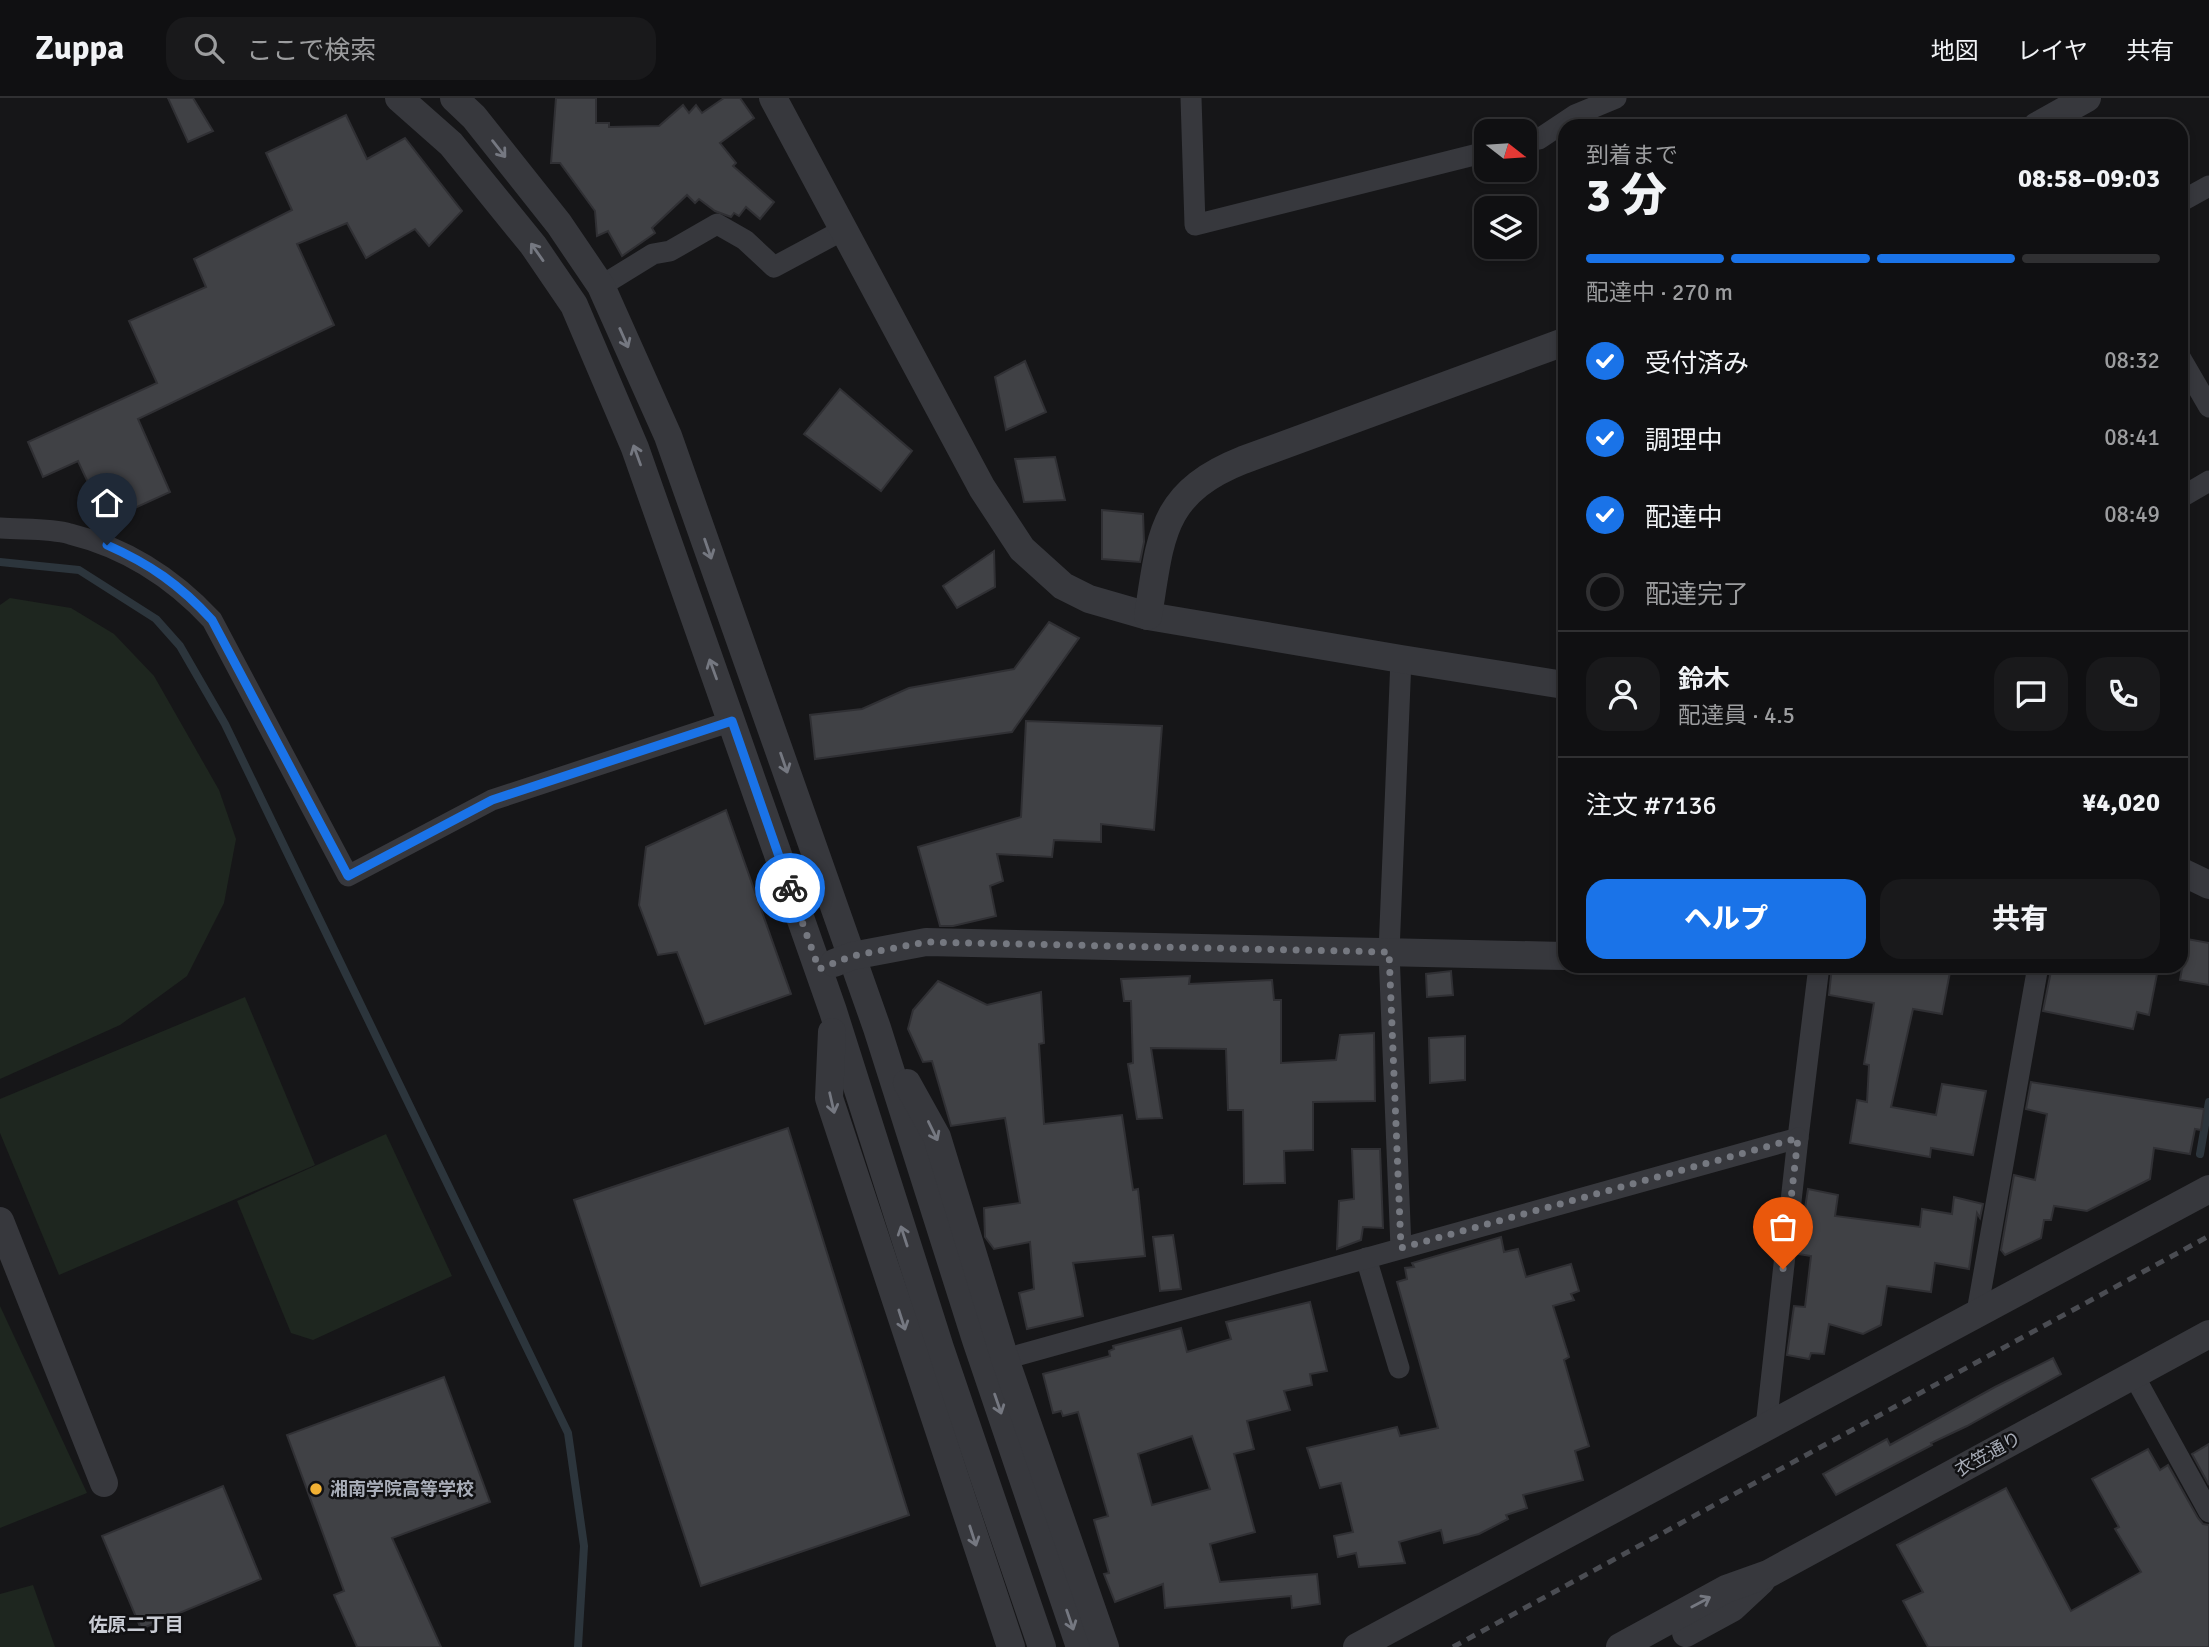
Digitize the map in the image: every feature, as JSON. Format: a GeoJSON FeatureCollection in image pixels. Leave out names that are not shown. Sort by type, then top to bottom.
{"type":"FeatureCollection","features":[{"type":"Feature","properties":{"kind":"street"},"geometry":{"type":"LineString","coordinates":[[399,98],[451,144],[533,245],[574,305],[635,448],[819,969],[940,1348],[1042,1647]]}},
{"type":"Feature","properties":{"kind":"street"},"geometry":{"type":"LineString","coordinates":[[454,98],[474,117],[559,224],[601,286],[668,436],[877,1028],[976,1340],[1080,1647]]}},
{"type":"Feature","properties":{"kind":"street"},"geometry":{"type":"LineString","coordinates":[[772,98],[982,488],[1022,550],[1063,586],[1089,598],[1148,616],[1558,684]]}},
{"type":"Feature","properties":{"kind":"street"},"geometry":{"type":"LineString","coordinates":[[1191,98],[1195,225],[1474,155]]}},
{"type":"Feature","properties":{"kind":"street"},"geometry":{"type":"LineString","coordinates":[[1568,119],[1616,98]]}},
{"type":"Feature","properties":{"kind":"street"},"geometry":{"type":"LineString","coordinates":[[2052,119],[2087,98]]}},
{"type":"Feature","properties":{"kind":"street"},"geometry":{"type":"LineString","coordinates":[[1537,139],[1558,126]]}},
{"type":"Feature","properties":{"kind":"street"},"geometry":{"type":"LineString","coordinates":[[2188,198],[2209,186]]}},
{"type":"Feature","properties":{"kind":"street"},"geometry":{"type":"LineString","coordinates":[[601,286],[653,254],[670,251],[717,224],[746,240],[774,267],[843,230]]}},
{"type":"Feature","properties":{"kind":"street"},"geometry":{"type":"LineString","coordinates":[[1148,616],[1161,539],[1170,517],[1181,499],[1218,470],[1558,344]]}},
{"type":"Feature","properties":{"kind":"street"},"geometry":{"type":"LineString","coordinates":[[2188,370],[2209,407]]}},
{"type":"Feature","properties":{"kind":"street"},"geometry":{"type":"LineString","coordinates":[[2188,493],[2209,481]]}},
{"type":"Feature","properties":{"kind":"street"},"geometry":{"type":"LineString","coordinates":[[0,528],[68,533],[107,545],[138,559],[188,594],[212,620],[348,876],[492,800],[732,721]]}},
{"type":"Feature","properties":{"kind":"street"},"geometry":{"type":"LineString","coordinates":[[1401,659],[1389,952],[1401,1248]]}},
{"type":"Feature","properties":{"kind":"street"},"geometry":{"type":"LineString","coordinates":[[2188,875],[2209,885]]}},
{"type":"Feature","properties":{"kind":"street"},"geometry":{"type":"LineString","coordinates":[[819,969],[852,956],[926,942],[1558,956]]}},
{"type":"Feature","properties":{"kind":"street"},"geometry":{"type":"LineString","coordinates":[[1766,1427],[1818,973]]}},
{"type":"Feature","properties":{"kind":"street"},"geometry":{"type":"LineString","coordinates":[[1977,1312],[2037,973]]}},
{"type":"Feature","properties":{"kind":"street"},"geometry":{"type":"LineString","coordinates":[[833,1011],[829,1098],[1011,1647]]}},
{"type":"Feature","properties":{"kind":"street"},"geometry":{"type":"LineString","coordinates":[[877,1028],[937,1137],[1005,1359],[1105,1647]]}},
{"type":"Feature","properties":{"kind":"street"},"geometry":{"type":"LineString","coordinates":[[1005,1359],[1798,1138]]}},
{"type":"Feature","properties":{"kind":"street"},"geometry":{"type":"LineString","coordinates":[[1357,1647],[2209,1189]]}},
{"type":"Feature","properties":{"kind":"street"},"geometry":{"type":"LineString","coordinates":[[0,1221],[104,1483]]}},
{"type":"Feature","properties":{"kind":"street"},"geometry":{"type":"LineString","coordinates":[[1366,1258],[1399,1368]]}},
{"type":"Feature","properties":{"kind":"street","name":"衣笠通り"},"geometry":{"type":"LineString","coordinates":[[1620,1647],[1726,1589],[1768,1574],[2209,1334]]}},
{"type":"Feature","properties":{"kind":"street"},"geometry":{"type":"LineString","coordinates":[[2133,1374],[2209,1512]]}},
{"type":"Feature","properties":{"kind":"street","name":"衣笠通り"},"geometry":{"type":"LineString","coordinates":[[1658,1647],[1732,1608],[1768,1574]]}},
{"type":"Feature","properties":{"kind":"shaded area"},"geometry":{"type":"Polygon","coordinates":[[[10,598],[71,608],[114,634],[154,676],[219,790],[236,839],[224,903],[187,976],[120,1025],[0,1079],[0,605],[10,598]]]}},
{"type":"Feature","properties":{"kind":"shaded area"},"geometry":{"type":"Polygon","coordinates":[[[245,997],[315,1165],[59,1275],[0,1133],[0,1099],[245,997]]]}},
{"type":"Feature","properties":{"kind":"shaded area"},"geometry":{"type":"Polygon","coordinates":[[[386,1134],[452,1276],[313,1340],[291,1333],[237,1201],[386,1134]]]}},
{"type":"Feature","properties":{"kind":"shaded area"},"geometry":{"type":"Polygon","coordinates":[[[0,1306],[87,1493],[0,1528],[0,1306]]]}},
{"type":"Feature","properties":{"kind":"shaded area"},"geometry":{"type":"Polygon","coordinates":[[[33,1585],[55,1647],[0,1647],[0,1594],[33,1585]]]}},
{"type":"Feature","properties":{"kind":"building"},"geometry":{"type":"Polygon","coordinates":[[[168,98],[193,98],[213,131],[188,142],[168,98]]]}},
{"type":"Feature","properties":{"kind":"building"},"geometry":{"type":"Polygon","coordinates":[[[556,98],[596,98],[596,123],[609,123],[609,127],[659,126],[683,105],[689,113],[696,105],[702,113],[724,98],[740,98],[754,118],[720,143],[736,163],[733,166],[774,202],[760,219],[746,207],[739,216],[734,213],[731,217],[715,211],[699,199],[695,203],[687,195],[652,228],[655,233],[622,256],[608,231],[597,236],[595,211],[560,163],[551,163],[556,98]]]}},
{"type":"Feature","properties":{"kind":"building"},"geometry":{"type":"Polygon","coordinates":[[[346,115],[367,159],[405,138],[462,211],[429,246],[415,229],[366,258],[347,223],[297,244],[334,325],[138,419],[170,492],[106,521],[78,461],[43,477],[28,442],[157,383],[129,321],[206,287],[194,259],[292,210],[266,153],[346,115]]]}},
{"type":"Feature","properties":{"kind":"building"},"geometry":{"type":"Polygon","coordinates":[[[1025,361],[1046,412],[1006,430],[995,377],[1025,361]]]}},
{"type":"Feature","properties":{"kind":"building"},"geometry":{"type":"Polygon","coordinates":[[[840,389],[912,451],[881,491],[804,434],[840,389]]]}},
{"type":"Feature","properties":{"kind":"building"},"geometry":{"type":"Polygon","coordinates":[[[1055,457],[1065,500],[1024,502],[1015,459],[1055,457]]]}},
{"type":"Feature","properties":{"kind":"building"},"geometry":{"type":"Polygon","coordinates":[[[1102,510],[1143,514],[1144,542],[1140,562],[1102,559],[1102,510]]]}},
{"type":"Feature","properties":{"kind":"building"},"geometry":{"type":"Polygon","coordinates":[[[994,551],[995,587],[957,608],[943,586],[994,551]]]}},
{"type":"Feature","properties":{"kind":"building"},"geometry":{"type":"Polygon","coordinates":[[[1049,622],[1079,638],[1012,732],[815,759],[810,715],[862,709],[909,688],[1014,669],[1049,622]]]}},
{"type":"Feature","properties":{"kind":"building"},"geometry":{"type":"Polygon","coordinates":[[[1026,721],[1162,726],[1154,830],[1101,824],[1101,842],[1054,840],[1052,857],[997,854],[1003,881],[990,886],[996,916],[953,926],[940,926],[918,847],[1021,817],[1026,721]]]}},
{"type":"Feature","properties":{"kind":"building"},"geometry":{"type":"Polygon","coordinates":[[[726,810],[791,994],[705,1024],[677,952],[658,955],[639,905],[646,847],[726,810]]]}},
{"type":"Feature","properties":{"kind":"building"},"geometry":{"type":"Polygon","coordinates":[[[2188,939],[2209,943],[2209,985],[2180,980],[2181,973],[2188,973],[2188,939]]]}},
{"type":"Feature","properties":{"kind":"building"},"geometry":{"type":"Polygon","coordinates":[[[1451,971],[1453,995],[1427,997],[1426,974],[1451,971]]]}},
{"type":"Feature","properties":{"kind":"building"},"geometry":{"type":"Polygon","coordinates":[[[1831,973],[1950,973],[1942,1014],[1913,1009],[1891,1107],[1936,1115],[1942,1084],[1986,1091],[1973,1155],[1931,1148],[1930,1157],[1850,1143],[1857,1100],[1867,1102],[1869,1065],[1864,1064],[1874,1003],[1829,995],[1831,973]]]}},
{"type":"Feature","properties":{"kind":"building"},"geometry":{"type":"Polygon","coordinates":[[[2051,973],[2157,974],[2149,1015],[2137,1012],[2133,1029],[2043,1011],[2051,973]]]}},
{"type":"Feature","properties":{"kind":"building"},"geometry":{"type":"Polygon","coordinates":[[[1190,976],[1189,984],[1272,980],[1274,1000],[1281,1000],[1281,1063],[1336,1060],[1340,1035],[1374,1033],[1375,1101],[1313,1102],[1313,1150],[1284,1151],[1285,1183],[1244,1184],[1243,1110],[1228,1110],[1226,1049],[1151,1048],[1162,1118],[1137,1119],[1128,1064],[1133,1063],[1131,1001],[1124,1001],[1121,979],[1190,976]]]}},
{"type":"Feature","properties":{"kind":"building"},"geometry":{"type":"Polygon","coordinates":[[[938,981],[987,1005],[1041,992],[1044,1043],[1039,1044],[1044,1124],[1122,1115],[1133,1190],[1138,1189],[1145,1256],[1073,1263],[1083,1316],[1027,1329],[1019,1293],[1034,1289],[1030,1242],[994,1249],[985,1237],[984,1208],[1020,1203],[1005,1118],[951,1126],[932,1061],[923,1062],[908,1029],[913,1010],[938,981]]]}},
{"type":"Feature","properties":{"kind":"building"},"geometry":{"type":"Polygon","coordinates":[[[1465,1036],[1465,1080],[1430,1083],[1429,1038],[1465,1036]]]}},
{"type":"Feature","properties":{"kind":"building"},"geometry":{"type":"Polygon","coordinates":[[[2031,1082],[2204,1109],[2201,1130],[2195,1129],[2190,1154],[2154,1148],[2150,1179],[2087,1211],[2054,1206],[2051,1220],[2044,1220],[2041,1238],[2005,1255],[2001,1250],[2014,1175],[2035,1180],[2047,1114],[2026,1109],[2031,1082]]]}},
{"type":"Feature","properties":{"kind":"building"},"geometry":{"type":"Polygon","coordinates":[[[788,1128],[909,1515],[701,1586],[574,1200],[788,1128]]]}},
{"type":"Feature","properties":{"kind":"building"},"geometry":{"type":"Polygon","coordinates":[[[1352,1149],[1380,1149],[1383,1228],[1363,1227],[1361,1240],[1337,1249],[1339,1201],[1354,1199],[1352,1149]]]}},
{"type":"Feature","properties":{"kind":"building"},"geometry":{"type":"Polygon","coordinates":[[[1808,1189],[1838,1195],[1835,1216],[1920,1227],[1922,1209],[1952,1214],[1954,1197],[1983,1204],[1980,1218],[1977,1213],[1969,1269],[1935,1263],[1931,1292],[1887,1286],[1881,1325],[1863,1334],[1829,1324],[1824,1354],[1811,1353],[1809,1359],[1787,1355],[1794,1306],[1805,1307],[1811,1256],[1798,1254],[1808,1189]]]}},
{"type":"Feature","properties":{"kind":"building"},"geometry":{"type":"Polygon","coordinates":[[[1173,1235],[1181,1289],[1160,1291],[1153,1237],[1173,1235]]]}},
{"type":"Feature","properties":{"kind":"building"},"geometry":{"type":"Polygon","coordinates":[[[1501,1237],[1504,1252],[1518,1249],[1526,1277],[1571,1264],[1579,1291],[1571,1294],[1574,1300],[1553,1306],[1569,1357],[1564,1360],[1589,1446],[1575,1451],[1583,1480],[1523,1495],[1527,1508],[1506,1515],[1508,1519],[1479,1534],[1444,1543],[1441,1530],[1399,1542],[1405,1563],[1359,1567],[1356,1553],[1338,1557],[1334,1536],[1353,1532],[1341,1483],[1320,1488],[1307,1448],[1397,1427],[1400,1436],[1438,1428],[1397,1282],[1407,1279],[1405,1268],[1414,1267],[1412,1263],[1501,1237]]]}},
{"type":"Feature","properties":{"kind":"building"},"geometry":{"type":"Polygon","coordinates":[[[1310,1302],[1327,1371],[1310,1374],[1312,1385],[1284,1391],[1290,1410],[1247,1421],[1254,1449],[1234,1454],[1255,1532],[1210,1544],[1220,1582],[1317,1574],[1320,1604],[1292,1608],[1291,1596],[1165,1608],[1163,1584],[1115,1602],[1104,1574],[1109,1573],[1094,1520],[1108,1516],[1078,1412],[1063,1416],[1061,1411],[1053,1413],[1043,1374],[1110,1356],[1109,1351],[1114,1349],[1113,1346],[1181,1328],[1187,1352],[1231,1339],[1226,1322],[1310,1302]],[[1192,1436],[1138,1454],[1152,1505],[1210,1489],[1192,1436]]]}},
{"type":"Feature","properties":{"kind":"building"},"geometry":{"type":"Polygon","coordinates":[[[2053,1358],[2061,1374],[1836,1495],[1823,1474],[1887,1439],[1890,1445],[2053,1358]]]}},
{"type":"Feature","properties":{"kind":"building"},"geometry":{"type":"Polygon","coordinates":[[[444,1377],[490,1502],[392,1538],[441,1647],[357,1647],[334,1595],[344,1591],[287,1435],[444,1377]]]}},
{"type":"Feature","properties":{"kind":"building"},"geometry":{"type":"Polygon","coordinates":[[[2209,1444],[2209,1485],[2192,1454],[2209,1444]]]}},
{"type":"Feature","properties":{"kind":"building"},"geometry":{"type":"Polygon","coordinates":[[[2148,1449],[2160,1470],[2168,1465],[2198,1518],[2203,1524],[2209,1525],[2209,1647],[1928,1647],[1903,1601],[1923,1592],[1897,1545],[2006,1488],[2071,1611],[2141,1572],[2115,1529],[2119,1527],[2092,1479],[2148,1449]]]}},
{"type":"Feature","properties":{"kind":"building"},"geometry":{"type":"Polygon","coordinates":[[[223,1486],[261,1579],[141,1629],[102,1536],[223,1486]]]}},
{"type":"Feature","properties":{"kind":"waterway"},"geometry":{"type":"LineString","coordinates":[[0,562],[79,570],[156,619],[180,646],[225,724],[568,1433],[584,1546],[578,1647]]}},
{"type":"Feature","properties":{"kind":"waterway"},"geometry":{"type":"LineString","coordinates":[[2200,1154],[2209,1102]]}},
{"type":"Feature","properties":{"kind":"railway"},"geometry":{"type":"LineString","coordinates":[[1453,1647],[2209,1236]]}},
{"type":"Feature","properties":{"kind":"way so far"},"geometry":{"type":"LineString","coordinates":[[790,888],[819,969],[852,956],[926,942],[1389,952],[1401,1248],[1798,1138],[1783,1269]]}},
{"type":"Feature","properties":{"kind":"place","name":"湘南学院高等学校"},"geometry":{"type":"Point","coordinates":[316,1489]}},
{"type":"Feature","properties":{"kind":"district","name":"佐原二丁目"},"geometry":{"type":"Point","coordinates":[136,1625]}},
{"type":"Feature","properties":{"kind":"route"},"geometry":{"type":"LineString","coordinates":[[107,545],[138,559],[164,576],[188,594],[212,620],[348,876],[492,800],[732,721],[790,888]]}}]}
